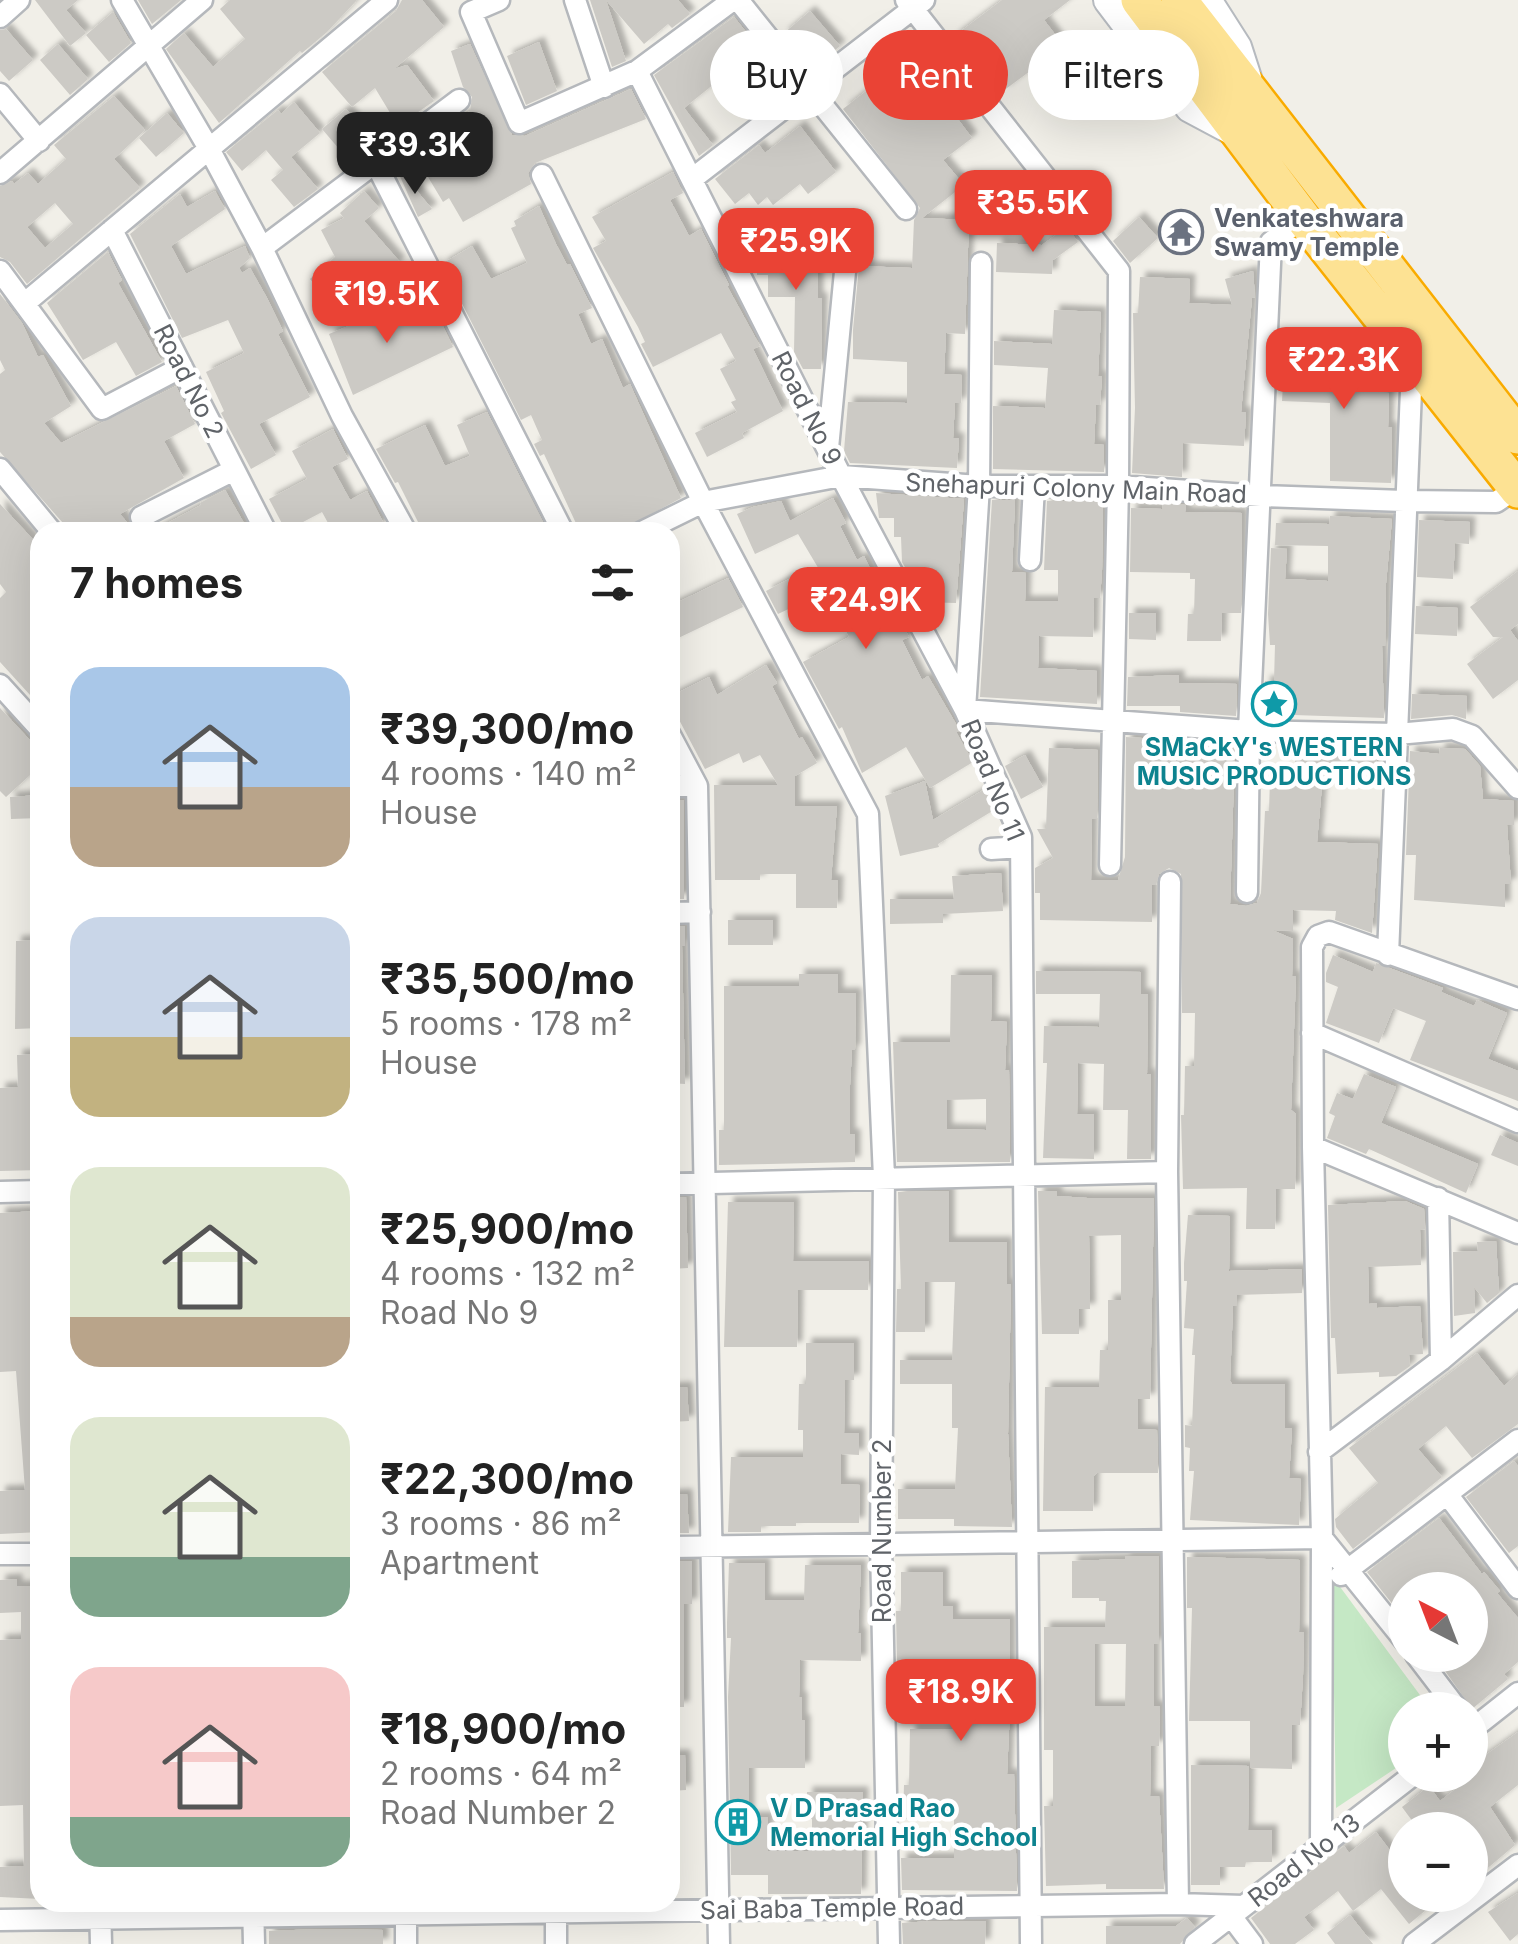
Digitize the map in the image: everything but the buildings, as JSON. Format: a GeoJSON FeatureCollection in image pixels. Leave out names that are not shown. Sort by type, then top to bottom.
{"type":"FeatureCollection","features":[{"type":"Feature","properties":{"kind":"highway"},"geometry":{"type":"LineString","coordinates":[[1138,0],[1303,218],[1517,489]]}},
{"type":"Feature","properties":{"kind":"highway"},"geometry":{"type":"LineString","coordinates":[[1179,0],[1518,436]]}},
{"type":"Feature","properties":{"kind":"street"},"geometry":{"type":"LineString","coordinates":[[0,17],[19,0]]}},
{"type":"Feature","properties":{"kind":"street"},"geometry":{"type":"LineString","coordinates":[[122,0],[262,248],[342,416],[400,522]]}},
{"type":"Feature","properties":{"kind":"street"},"geometry":{"type":"LineString","coordinates":[[0,173],[202,0]]}},
{"type":"Feature","properties":{"kind":"street"},"geometry":{"type":"LineString","coordinates":[[25,303],[387,0]]}},
{"type":"Feature","properties":{"kind":"street"},"geometry":{"type":"LineString","coordinates":[[498,0],[471,12],[518,123],[637,71],[736,0],[760,30]]}},
{"type":"Feature","properties":{"kind":"street"},"geometry":{"type":"LineString","coordinates":[[575,0],[604,88]]}},
{"type":"Feature","properties":{"kind":"street"},"geometry":{"type":"LineString","coordinates":[[1108,0],[1190,108],[1240,135]]}},
{"type":"Feature","properties":{"kind":"street"},"geometry":{"type":"LineString","coordinates":[[1207,0],[1238,47],[1252,97]]}},
{"type":"Feature","properties":{"kind":"street"},"geometry":{"type":"LineString","coordinates":[[843,59],[914,3],[1120,271],[1110,865]]}},
{"type":"Feature","properties":{"kind":"street","name":"Road No 9"},"geometry":{"type":"LineString","coordinates":[[637,71],[841,476]]}},
{"type":"Feature","properties":{"kind":"street"},"geometry":{"type":"LineString","coordinates":[[0,94],[38,141]]}},
{"type":"Feature","properties":{"kind":"street"},"geometry":{"type":"LineString","coordinates":[[262,248],[459,100]]}},
{"type":"Feature","properties":{"kind":"street"},"geometry":{"type":"LineString","coordinates":[[692,179],[767,120]]}},
{"type":"Feature","properties":{"kind":"street"},"geometry":{"type":"LineString","coordinates":[[833,120],[906,209]]}},
{"type":"Feature","properties":{"kind":"street"},"geometry":{"type":"LineString","coordinates":[[376,164],[558,522]]}},
{"type":"Feature","properties":{"kind":"street","name":"Road Number 2"},"geometry":{"type":"LineString","coordinates":[[542,174],[704,502],[868,814],[884,1177],[880,1543],[889,1944]]}},
{"type":"Feature","properties":{"kind":"street"},"geometry":{"type":"LineString","coordinates":[[1247,892],[1249,731],[1271,242],[1303,218]]}},
{"type":"Feature","properties":{"kind":"street","name":"Road No 2"},"geometry":{"type":"LineString","coordinates":[[112,230],[261,522]]}},
{"type":"Feature","properties":{"kind":"street"},"geometry":{"type":"LineString","coordinates":[[828,449],[846,251]]}},
{"type":"Feature","properties":{"kind":"street"},"geometry":{"type":"LineString","coordinates":[[981,262],[979,486],[965,710],[1249,731],[1397,734],[1452,729],[1464,731],[1518,788]]}},
{"type":"Feature","properties":{"kind":"street"},"geometry":{"type":"LineString","coordinates":[[0,271],[102,409],[182,367]]}},
{"type":"Feature","properties":{"kind":"street"},"geometry":{"type":"LineString","coordinates":[[1388,955],[1410,390],[1428,374]]}},
{"type":"Feature","properties":{"kind":"street"},"geometry":{"type":"LineString","coordinates":[[0,468],[44,522]]}},
{"type":"Feature","properties":{"kind":"street"},"geometry":{"type":"LineString","coordinates":[[141,517],[234,470]]}},
{"type":"Feature","properties":{"kind":"street","name":"Snehapuri Colony Main Road"},"geometry":{"type":"LineString","coordinates":[[663,522],[704,502],[841,476],[979,486],[1118,486],[1404,501],[1496,502],[1517,489]]}},
{"type":"Feature","properties":{"kind":"street","name":"Road No 11"},"geometry":{"type":"LineString","coordinates":[[841,476],[965,710],[1021,836],[1031,1944]]}},
{"type":"Feature","properties":{"kind":"street"},"geometry":{"type":"LineString","coordinates":[[1030,560],[1034,486]]}},
{"type":"Feature","properties":{"kind":"street"},"geometry":{"type":"LineString","coordinates":[[0,685],[30,719]]}},
{"type":"Feature","properties":{"kind":"street"},"geometry":{"type":"LineString","coordinates":[[680,754],[697,786],[718,1944]]}},
{"type":"Feature","properties":{"kind":"street"},"geometry":{"type":"LineString","coordinates":[[680,786],[697,786]]}},
{"type":"Feature","properties":{"kind":"street"},"geometry":{"type":"LineString","coordinates":[[990,849],[1021,846]]}},
{"type":"Feature","properties":{"kind":"street"},"geometry":{"type":"LineString","coordinates":[[1170,882],[1168,1172],[1178,1904]]}},
{"type":"Feature","properties":{"kind":"street"},"geometry":{"type":"LineString","coordinates":[[680,913],[700,912]]}},
{"type":"Feature","properties":{"kind":"street"},"geometry":{"type":"LineString","coordinates":[[1321,1846],[1322,1538],[1312,947],[1318,936],[1329,932],[1518,999],[1518,984]]}},
{"type":"Feature","properties":{"kind":"street"},"geometry":{"type":"LineString","coordinates":[[1312,1033],[1518,1122]]}},
{"type":"Feature","properties":{"kind":"street"},"geometry":{"type":"LineString","coordinates":[[1313,1147],[1518,1233]]}},
{"type":"Feature","properties":{"kind":"street"},"geometry":{"type":"LineString","coordinates":[[680,1184],[1168,1172]]}},
{"type":"Feature","properties":{"kind":"street"},"geometry":{"type":"LineString","coordinates":[[0,1192],[30,1192]]}},
{"type":"Feature","properties":{"kind":"street"},"geometry":{"type":"LineString","coordinates":[[1438,1198],[1442,1360]]}},
{"type":"Feature","properties":{"kind":"street"},"geometry":{"type":"LineString","coordinates":[[1319,1452],[1442,1360],[1518,1295]]}},
{"type":"Feature","properties":{"kind":"street"},"geometry":{"type":"LineString","coordinates":[[1322,1589],[1518,1440]]}},
{"type":"Feature","properties":{"kind":"street"},"geometry":{"type":"LineString","coordinates":[[1447,1494],[1518,1588]]}},
{"type":"Feature","properties":{"kind":"street"},"geometry":{"type":"LineString","coordinates":[[680,1547],[1322,1538]]}},
{"type":"Feature","properties":{"kind":"street"},"geometry":{"type":"LineString","coordinates":[[1322,1538],[1388,1619]]}},
{"type":"Feature","properties":{"kind":"street"},"geometry":{"type":"LineString","coordinates":[[0,1554],[30,1554]]}},
{"type":"Feature","properties":{"kind":"street"},"geometry":{"type":"LineString","coordinates":[[1429,1672],[1444,1692]]}},
{"type":"Feature","properties":{"kind":"street"},"geometry":{"type":"LineString","coordinates":[[1488,1715],[1518,1693]]}},
{"type":"Feature","properties":{"kind":"street","name":"Road No 13"},"geometry":{"type":"LineString","coordinates":[[1195,1944],[1391,1792]]}},
{"type":"Feature","properties":{"kind":"street"},"geometry":{"type":"LineString","coordinates":[[1414,1944],[1518,1865]]}},
{"type":"Feature","properties":{"kind":"street","name":"Sai Baba Temple Road"},"geometry":{"type":"LineString","coordinates":[[680,1909],[1178,1904],[1238,1911]]}},
{"type":"Feature","properties":{"kind":"street"},"geometry":{"type":"LineString","coordinates":[[1238,1911],[1252,1944]]}},
{"type":"Feature","properties":{"kind":"street","name":"Sai Baba Temple Road"},"geometry":{"type":"LineString","coordinates":[[0,1920],[89,1912]]}},
{"type":"Feature","properties":{"kind":"street"},"geometry":{"type":"LineString","coordinates":[[100,1912],[101,1944]]}},
{"type":"Feature","properties":{"kind":"street"},"geometry":{"type":"LineString","coordinates":[[253,1912],[254,1944]]}},
{"type":"Feature","properties":{"kind":"street"},"geometry":{"type":"LineString","coordinates":[[406,1912],[406,1944]]}},
{"type":"Feature","properties":{"kind":"street"},"geometry":{"type":"LineString","coordinates":[[556,1912],[556,1944]]}},
{"type":"Feature","properties":{"kind":"green space"},"geometry":{"type":"Polygon","coordinates":[[[1332,1576],[1388,1652],[1388,1672],[1403,1672],[1418,1692],[1388,1692],[1388,1773],[1336,1808],[1332,1576]]]}},
{"type":"Feature","properties":{"kind":"place","name":"Venkateshwara Swamy Temple"},"geometry":{"type":"Point","coordinates":[1181,232]}},
{"type":"Feature","properties":{"kind":"place","name":"SMaCkY's WESTERN MUSIC PRODUCTIONS"},"geometry":{"type":"Point","coordinates":[1274,704]}},
{"type":"Feature","properties":{"kind":"place","name":"V D Prasad Rao Memorial High School"},"geometry":{"type":"Point","coordinates":[738,1822]}}]}
